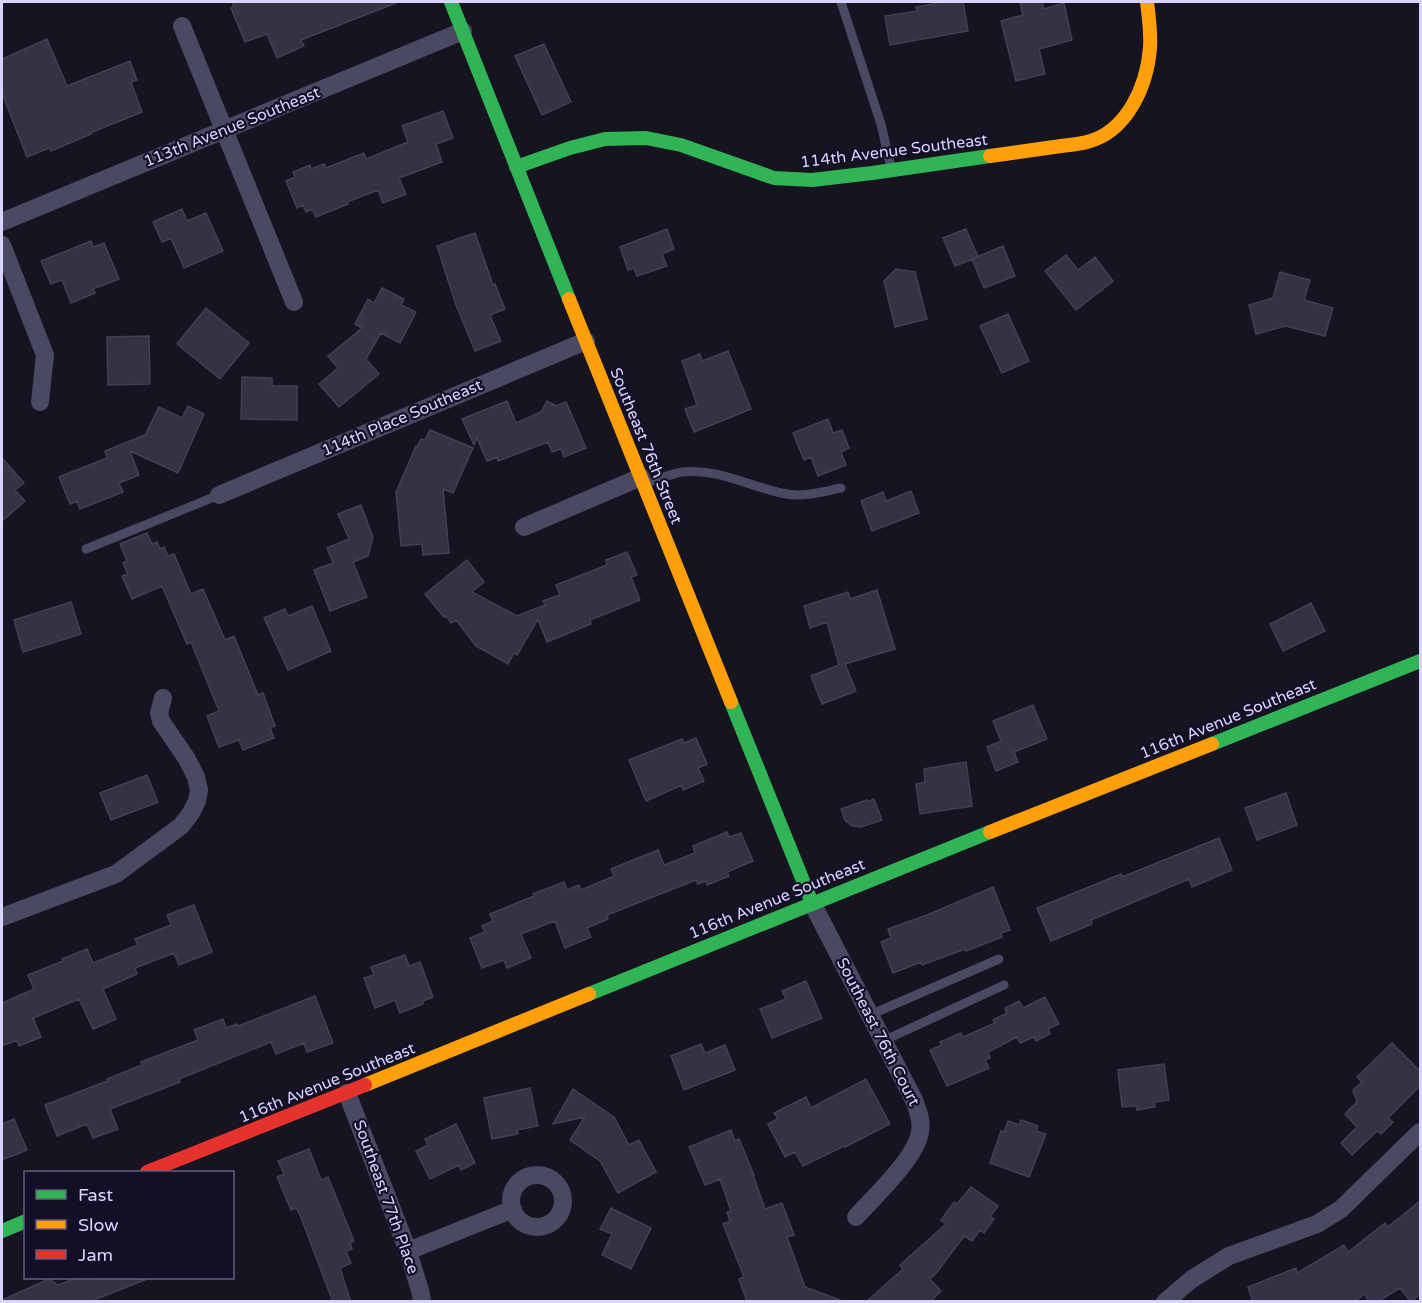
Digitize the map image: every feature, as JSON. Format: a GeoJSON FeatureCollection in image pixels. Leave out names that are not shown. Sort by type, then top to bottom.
{"type":"FeatureCollection","features":[{"type":"Feature","properties":{"kind":"street","name":"Southeast 76th Street"},"geometry":{"type":"LineString","coordinates":[[451,2],[812,903]]}},
{"type":"Feature","properties":{"kind":"street","name":"114th Avenue Southeast"},"geometry":{"type":"LineString","coordinates":[[516,167],[570,148],[605,139],[626,137],[646,138],[681,145],[774,178],[812,180],[1088,142],[1104,135],[1118,124],[1132,106],[1140,90],[1150,47],[1147,2]]}},
{"type":"Feature","properties":{"kind":"street"},"geometry":{"type":"LineString","coordinates":[[182,26],[294,302]]}},
{"type":"Feature","properties":{"kind":"street","name":"113th Avenue Southeast"},"geometry":{"type":"LineString","coordinates":[[2,222],[463,31]]}},
{"type":"Feature","properties":{"kind":"street"},"geometry":{"type":"LineString","coordinates":[[2,245],[45,355],[40,402]]}},
{"type":"Feature","properties":{"kind":"street","name":"114th Place Southeast"},"geometry":{"type":"LineString","coordinates":[[219,495],[586,341]]}},
{"type":"Feature","properties":{"kind":"street"},"geometry":{"type":"LineString","coordinates":[[524,527],[642,481]]}},
{"type":"Feature","properties":{"kind":"street","name":"116th Avenue Southeast"},"geometry":{"type":"LineString","coordinates":[[152,1171],[812,903],[1420,661]]}},
{"type":"Feature","properties":{"kind":"street"},"geometry":{"type":"LineString","coordinates":[[2,917],[116,874],[181,826],[191,813],[200,790],[188,759],[161,721],[159,712],[164,698]]}},
{"type":"Feature","properties":{"kind":"street","name":"Southeast 76th Court"},"geometry":{"type":"LineString","coordinates":[[812,903],[919,1114],[920,1131],[916,1146],[905,1162],[856,1217]]}},
{"type":"Feature","properties":{"kind":"street","name":"Southeast 77th Place"},"geometry":{"type":"LineString","coordinates":[[347,1093],[408,1251],[422,1302]]}},
{"type":"Feature","properties":{"kind":"street"},"geometry":{"type":"LineString","coordinates":[[1165,1302],[1192,1279],[1229,1256],[1317,1224],[1341,1209],[1420,1132]]}},
{"type":"Feature","properties":{"kind":"street"},"geometry":{"type":"LineString","coordinates":[[408,1251],[513,1209]]}},
{"type":"Feature","properties":{"kind":"street"},"geometry":{"type":"LineString","coordinates":[[2,1231],[24,1222]]}},
{"type":"Feature","properties":{"kind":"lane"},"geometry":{"type":"LineString","coordinates":[[841,2],[881,124],[891,170]]}},
{"type":"Feature","properties":{"kind":"lane"},"geometry":{"type":"LineString","coordinates":[[642,481],[682,472],[728,477],[793,495],[808,495],[841,488]]}},
{"type":"Feature","properties":{"kind":"lane"},"geometry":{"type":"LineString","coordinates":[[86,549],[219,495]]}},
{"type":"Feature","properties":{"kind":"lane"},"geometry":{"type":"LineString","coordinates":[[870,1015],[999,959]]}},
{"type":"Feature","properties":{"kind":"lane"},"geometry":{"type":"LineString","coordinates":[[883,1041],[1004,986]]}},
{"type":"Feature","properties":{"kind":"building"},"geometry":{"type":"Polygon","coordinates":[[[232,2],[396,3],[301,40],[304,46],[277,58],[267,34],[245,42],[231,8],[234,6],[232,2]]]}},
{"type":"Feature","properties":{"kind":"building"},"geometry":{"type":"Polygon","coordinates":[[[943,2],[963,2],[968,31],[890,45],[885,16],[917,11],[916,7],[943,2]]]}},
{"type":"Feature","properties":{"kind":"building"},"geometry":{"type":"Polygon","coordinates":[[[1020,2],[1042,2],[1044,9],[1064,3],[1072,40],[1039,49],[1045,74],[1016,81],[1001,21],[1023,15],[1020,2]]]}},
{"type":"Feature","properties":{"kind":"building"},"geometry":{"type":"Polygon","coordinates":[[[47,39],[67,86],[130,61],[137,80],[131,82],[142,112],[51,151],[49,148],[27,157],[2,93],[2,59],[47,39]]]}},
{"type":"Feature","properties":{"kind":"building"},"geometry":{"type":"Polygon","coordinates":[[[544,44],[571,102],[542,115],[515,56],[544,44]]]}},
{"type":"Feature","properties":{"kind":"building"},"geometry":{"type":"Polygon","coordinates":[[[443,111],[453,138],[436,144],[442,162],[399,178],[406,194],[383,203],[378,190],[316,217],[312,209],[306,212],[303,205],[297,208],[286,181],[295,177],[293,172],[310,165],[311,169],[324,164],[326,168],[364,153],[366,159],[408,142],[402,126],[443,111]]]}},
{"type":"Feature","properties":{"kind":"building"},"geometry":{"type":"Polygon","coordinates":[[[182,209],[187,221],[206,213],[223,251],[184,268],[171,238],[162,242],[153,222],[182,209]]]}},
{"type":"Feature","properties":{"kind":"building"},"geometry":{"type":"Polygon","coordinates":[[[667,229],[674,249],[662,254],[667,266],[637,276],[634,268],[628,270],[620,247],[667,229]]]}},
{"type":"Feature","properties":{"kind":"building"},"geometry":{"type":"Polygon","coordinates":[[[966,229],[978,257],[955,266],[943,238],[966,229]]]}},
{"type":"Feature","properties":{"kind":"building"},"geometry":{"type":"Polygon","coordinates":[[[475,233],[493,285],[495,284],[505,309],[490,315],[501,341],[475,351],[456,305],[437,246],[475,233]]]}},
{"type":"Feature","properties":{"kind":"building"},"geometry":{"type":"Polygon","coordinates":[[[91,241],[93,247],[104,243],[119,279],[93,289],[95,293],[71,303],[62,280],[51,284],[41,261],[91,241]]]}},
{"type":"Feature","properties":{"kind":"building"},"geometry":{"type":"Polygon","coordinates":[[[1003,246],[1015,276],[984,288],[972,259],[1003,246]]]}},
{"type":"Feature","properties":{"kind":"building"},"geometry":{"type":"Polygon","coordinates":[[[1066,255],[1078,270],[1095,257],[1113,281],[1076,310],[1045,271],[1066,255]]]}},
{"type":"Feature","properties":{"kind":"building"},"geometry":{"type":"Polygon","coordinates":[[[896,269],[915,272],[927,319],[895,327],[884,281],[896,269]]]}},
{"type":"Feature","properties":{"kind":"building"},"geometry":{"type":"Polygon","coordinates":[[[1280,272],[1310,280],[1304,300],[1333,308],[1325,336],[1286,326],[1256,334],[1249,305],[1273,298],[1280,272]]]}},
{"type":"Feature","properties":{"kind":"building"},"geometry":{"type":"Polygon","coordinates":[[[382,288],[404,299],[401,305],[416,312],[400,343],[381,333],[366,359],[379,374],[339,407],[319,384],[338,368],[328,356],[362,328],[355,324],[368,299],[374,303],[382,288]]]}},
{"type":"Feature","properties":{"kind":"building"},"geometry":{"type":"Polygon","coordinates":[[[206,308],[249,343],[220,379],[177,344],[206,308]]]}},
{"type":"Feature","properties":{"kind":"building"},"geometry":{"type":"Polygon","coordinates":[[[1008,314],[1029,361],[1002,373],[980,326],[1008,314]]]}},
{"type":"Feature","properties":{"kind":"building"},"geometry":{"type":"Polygon","coordinates":[[[149,336],[150,384],[108,385],[107,337],[149,336]]]}},
{"type":"Feature","properties":{"kind":"building"},"geometry":{"type":"Polygon","coordinates":[[[728,351],[751,409],[694,432],[685,409],[697,405],[682,361],[700,354],[702,361],[728,351]]]}},
{"type":"Feature","properties":{"kind":"building"},"geometry":{"type":"Polygon","coordinates":[[[242,377],[272,378],[272,386],[297,386],[297,420],[241,419],[242,377]]]}},
{"type":"Feature","properties":{"kind":"building"},"geometry":{"type":"Polygon","coordinates":[[[507,401],[516,423],[541,412],[547,401],[556,406],[566,402],[586,448],[564,457],[561,449],[552,452],[548,442],[498,461],[497,457],[487,461],[477,438],[474,445],[462,419],[507,401]]]}},
{"type":"Feature","properties":{"kind":"building"},"geometry":{"type":"Polygon","coordinates":[[[188,406],[204,414],[178,473],[130,451],[139,475],[119,483],[123,492],[80,509],[77,501],[70,504],[59,477],[107,458],[105,451],[145,435],[159,407],[182,418],[188,406]]]}},
{"type":"Feature","properties":{"kind":"building"},"geometry":{"type":"Polygon","coordinates":[[[828,419],[833,433],[842,430],[849,448],[841,452],[846,465],[818,476],[811,457],[804,460],[793,433],[828,419]]]}},
{"type":"Feature","properties":{"kind":"building"},"geometry":{"type":"Polygon","coordinates":[[[430,430],[473,448],[453,493],[443,489],[449,553],[423,555],[422,544],[401,546],[396,492],[416,446],[421,439],[425,440],[430,430]]]}},
{"type":"Feature","properties":{"kind":"building"},"geometry":{"type":"Polygon","coordinates":[[[2,458],[24,483],[15,490],[25,501],[2,521],[2,458]]]}},
{"type":"Feature","properties":{"kind":"building"},"geometry":{"type":"Polygon","coordinates":[[[911,491],[919,513],[872,531],[861,501],[883,492],[886,501],[911,491]]]}},
{"type":"Feature","properties":{"kind":"building"},"geometry":{"type":"Polygon","coordinates":[[[361,505],[373,537],[368,556],[353,562],[367,597],[330,611],[314,570],[333,563],[327,548],[349,539],[338,514],[361,505]]]}},
{"type":"Feature","properties":{"kind":"building"},"geometry":{"type":"Polygon","coordinates":[[[147,533],[152,544],[157,542],[160,549],[164,547],[168,556],[174,554],[191,594],[203,589],[225,640],[234,636],[258,695],[263,693],[275,726],[270,728],[274,738],[243,750],[239,740],[219,747],[207,716],[219,711],[191,642],[187,644],[162,586],[132,599],[122,576],[128,574],[123,563],[127,561],[120,544],[147,533]]]}},
{"type":"Feature","properties":{"kind":"building"},"geometry":{"type":"Polygon","coordinates":[[[627,552],[637,575],[631,577],[640,600],[590,620],[591,624],[547,642],[538,619],[517,655],[514,653],[508,664],[476,646],[456,620],[451,623],[425,594],[467,560],[484,582],[472,592],[517,616],[545,605],[543,601],[560,595],[556,585],[607,565],[606,560],[627,552]]]}},
{"type":"Feature","properties":{"kind":"building"},"geometry":{"type":"Polygon","coordinates":[[[877,590],[895,649],[845,664],[856,691],[822,704],[811,676],[839,665],[827,622],[810,628],[804,606],[848,592],[850,599],[877,590]]]}},
{"type":"Feature","properties":{"kind":"building"},"geometry":{"type":"Polygon","coordinates":[[[71,602],[81,634],[23,652],[14,620],[71,602]]]}},
{"type":"Feature","properties":{"kind":"building"},"geometry":{"type":"Polygon","coordinates":[[[1311,603],[1325,631],[1283,651],[1270,624],[1311,603]]]}},
{"type":"Feature","properties":{"kind":"building"},"geometry":{"type":"Polygon","coordinates":[[[312,606],[331,651],[288,670],[264,618],[285,609],[288,616],[312,606]]]}},
{"type":"Feature","properties":{"kind":"building"},"geometry":{"type":"Polygon","coordinates":[[[1033,705],[1047,739],[1014,752],[1018,762],[996,771],[987,747],[1001,741],[993,721],[1033,705]]]}},
{"type":"Feature","properties":{"kind":"building"},"geometry":{"type":"Polygon","coordinates":[[[696,738],[707,764],[698,768],[704,781],[683,790],[682,785],[646,801],[629,760],[682,739],[684,743],[696,738]]]}},
{"type":"Feature","properties":{"kind":"building"},"geometry":{"type":"Polygon","coordinates":[[[966,762],[972,806],[920,814],[916,784],[925,782],[924,769],[966,762]]]}},
{"type":"Feature","properties":{"kind":"building"},"geometry":{"type":"Polygon","coordinates":[[[147,775],[158,802],[111,820],[100,793],[147,775]]]}},
{"type":"Feature","properties":{"kind":"building"},"geometry":{"type":"Polygon","coordinates":[[[1286,793],[1297,825],[1257,840],[1245,808],[1286,793]]]}},
{"type":"Feature","properties":{"kind":"building"},"geometry":{"type":"Polygon","coordinates":[[[874,799],[882,820],[861,827],[852,826],[845,820],[841,809],[874,799]]]}},
{"type":"Feature","properties":{"kind":"building"},"geometry":{"type":"Polygon","coordinates":[[[727,832],[729,837],[741,833],[753,861],[727,872],[729,876],[707,885],[706,881],[698,884],[696,880],[607,915],[608,919],[587,928],[591,937],[565,948],[555,921],[521,934],[531,958],[507,968],[504,960],[482,968],[470,938],[485,932],[482,926],[493,921],[490,914],[564,882],[567,890],[579,885],[581,890],[614,876],[611,869],[658,850],[664,865],[695,853],[693,846],[727,832]]]}},
{"type":"Feature","properties":{"kind":"building"},"geometry":{"type":"Polygon","coordinates":[[[1219,838],[1232,870],[1192,887],[1189,879],[1091,920],[1092,924],[1051,941],[1037,908],[1219,838]]]}},
{"type":"Feature","properties":{"kind":"building"},"geometry":{"type":"Polygon","coordinates":[[[993,887],[1010,930],[1001,933],[1002,937],[966,951],[965,949],[922,965],[921,962],[893,973],[881,942],[891,938],[888,929],[993,887]]]}},
{"type":"Feature","properties":{"kind":"building"},"geometry":{"type":"Polygon","coordinates":[[[194,905],[212,952],[179,965],[174,953],[135,968],[137,974],[103,989],[116,1019],[93,1029],[79,999],[33,1018],[41,1037],[19,1046],[17,1040],[2,1046],[2,1003],[34,989],[28,975],[87,949],[93,963],[138,945],[135,939],[171,925],[167,915],[194,905]]]}},
{"type":"Feature","properties":{"kind":"building"},"geometry":{"type":"Polygon","coordinates":[[[405,955],[409,966],[420,962],[433,997],[423,1001],[423,1004],[400,1013],[395,1000],[375,1008],[364,978],[374,975],[371,967],[405,955]]]}},
{"type":"Feature","properties":{"kind":"building"},"geometry":{"type":"Polygon","coordinates":[[[806,981],[822,1018],[772,1038],[760,1009],[786,999],[782,991],[806,981]]]}},
{"type":"Feature","properties":{"kind":"building"},"geometry":{"type":"Polygon","coordinates":[[[315,996],[333,1043],[307,1052],[304,1043],[276,1054],[271,1042],[179,1079],[180,1082],[110,1109],[118,1129],[93,1138],[87,1124],[57,1136],[45,1105],[107,1081],[107,1079],[142,1065],[141,1062],[198,1040],[194,1030],[223,1019],[226,1028],[237,1024],[238,1026],[315,996]]]}},
{"type":"Feature","properties":{"kind":"building"},"geometry":{"type":"Polygon","coordinates":[[[1045,997],[1059,1024],[1048,1029],[1050,1034],[1036,1041],[1034,1037],[1020,1043],[1017,1037],[988,1052],[990,1058],[985,1060],[989,1068],[947,1086],[930,1050],[941,1045],[940,1042],[961,1033],[963,1037],[995,1023],[993,1020],[1007,1013],[1005,1008],[1019,1001],[1023,1008],[1045,997]]]}},
{"type":"Feature","properties":{"kind":"building"},"geometry":{"type":"Polygon","coordinates":[[[1392,1043],[1420,1071],[1420,1086],[1388,1118],[1393,1122],[1381,1134],[1377,1131],[1352,1155],[1341,1143],[1357,1127],[1345,1114],[1357,1102],[1353,1090],[1362,1082],[1357,1077],[1392,1043]]]}},
{"type":"Feature","properties":{"kind":"building"},"geometry":{"type":"Polygon","coordinates":[[[701,1044],[705,1053],[725,1045],[735,1070],[684,1090],[671,1056],[701,1044]]]}},
{"type":"Feature","properties":{"kind":"building"},"geometry":{"type":"Polygon","coordinates":[[[1164,1064],[1169,1100],[1154,1102],[1155,1107],[1137,1110],[1137,1106],[1122,1107],[1118,1070],[1164,1064]]]}},
{"type":"Feature","properties":{"kind":"building"},"geometry":{"type":"Polygon","coordinates":[[[866,1079],[890,1124],[803,1166],[795,1152],[785,1157],[768,1124],[778,1119],[774,1113],[806,1097],[811,1108],[866,1079]]]}},
{"type":"Feature","properties":{"kind":"building"},"geometry":{"type":"Polygon","coordinates":[[[530,1088],[538,1126],[517,1130],[518,1134],[492,1139],[484,1098],[530,1088]]]}},
{"type":"Feature","properties":{"kind":"building"},"geometry":{"type":"Polygon","coordinates":[[[573,1089],[614,1117],[629,1145],[639,1140],[656,1172],[618,1193],[600,1161],[570,1140],[585,1117],[553,1124],[573,1089]]]}},
{"type":"Feature","properties":{"kind":"building"},"geometry":{"type":"Polygon","coordinates":[[[14,1119],[27,1150],[2,1160],[2,1124],[14,1119]]]}},
{"type":"Feature","properties":{"kind":"building"},"geometry":{"type":"Polygon","coordinates":[[[1021,1120],[1038,1126],[1036,1131],[1046,1134],[1029,1177],[990,1163],[1001,1131],[1004,1132],[1008,1121],[1019,1125],[1021,1120]]]}},
{"type":"Feature","properties":{"kind":"building"},"geometry":{"type":"Polygon","coordinates":[[[456,1124],[475,1163],[461,1170],[459,1165],[430,1179],[416,1151],[428,1145],[425,1139],[456,1124]]]}},
{"type":"Feature","properties":{"kind":"building"},"geometry":{"type":"Polygon","coordinates":[[[731,1130],[735,1141],[739,1139],[765,1209],[782,1203],[794,1235],[787,1237],[805,1287],[840,1300],[840,1302],[747,1302],[739,1279],[744,1277],[723,1224],[730,1221],[727,1212],[731,1211],[720,1179],[705,1185],[689,1147],[731,1130]]]}},
{"type":"Feature","properties":{"kind":"building"},"geometry":{"type":"Polygon","coordinates":[[[309,1149],[321,1180],[328,1177],[354,1241],[350,1243],[352,1249],[346,1251],[351,1263],[340,1268],[351,1302],[333,1302],[300,1215],[296,1208],[291,1210],[277,1177],[284,1174],[278,1161],[309,1149]]]}},
{"type":"Feature","properties":{"kind":"building"},"geometry":{"type":"Polygon","coordinates":[[[971,1187],[998,1206],[990,1217],[994,1219],[984,1233],[980,1230],[972,1241],[964,1236],[930,1279],[941,1291],[930,1302],[866,1302],[903,1269],[900,1265],[946,1224],[941,1220],[954,1202],[957,1204],[971,1187]]]}},
{"type":"Feature","properties":{"kind":"building"},"geometry":{"type":"Polygon","coordinates":[[[1420,1201],[1420,1294],[1411,1302],[1400,1288],[1377,1302],[1369,1302],[1365,1294],[1353,1302],[1253,1302],[1248,1287],[1296,1268],[1297,1273],[1344,1245],[1348,1252],[1385,1223],[1388,1227],[1420,1201]]]}},
{"type":"Feature","properties":{"kind":"building"},"geometry":{"type":"Polygon","coordinates":[[[611,1208],[651,1228],[631,1269],[602,1255],[612,1234],[600,1229],[611,1208]]]}},
{"type":"Feature","properties":{"kind":"building"},"geometry":{"type":"Polygon","coordinates":[[[49,1279],[58,1285],[73,1279],[147,1279],[89,1302],[2,1302],[49,1279]]]}},
{"type":"Feature","properties":{"kind":"traffic: fast"},"geometry":{"type":"LineString","coordinates":[[451,2],[569,299]]}},
{"type":"Feature","properties":{"kind":"traffic: fast"},"geometry":{"type":"LineString","coordinates":[[516,167],[570,148],[605,139],[646,138],[681,145],[774,178],[812,180],[990,156]]}},
{"type":"Feature","properties":{"kind":"traffic: fast"},"geometry":{"type":"LineString","coordinates":[[1212,744],[1420,661]]}},
{"type":"Feature","properties":{"kind":"traffic: fast"},"geometry":{"type":"LineString","coordinates":[[731,702],[812,903]]}},
{"type":"Feature","properties":{"kind":"traffic: fast"},"geometry":{"type":"LineString","coordinates":[[589,994],[990,832]]}},
{"type":"Feature","properties":{"kind":"traffic: fast"},"geometry":{"type":"LineString","coordinates":[[2,1231],[24,1222]]}},
{"type":"Feature","properties":{"kind":"traffic: slow"},"geometry":{"type":"LineString","coordinates":[[990,156],[1083,143],[1101,137],[1124,118],[1139,92],[1148,63],[1150,25],[1147,2]]}},
{"type":"Feature","properties":{"kind":"traffic: slow"},"geometry":{"type":"LineString","coordinates":[[569,299],[731,702]]}},
{"type":"Feature","properties":{"kind":"traffic: slow"},"geometry":{"type":"LineString","coordinates":[[990,832],[1212,744]]}},
{"type":"Feature","properties":{"kind":"traffic: slow"},"geometry":{"type":"LineString","coordinates":[[365,1085],[589,994]]}},
{"type":"Feature","properties":{"kind":"traffic: jam"},"geometry":{"type":"LineString","coordinates":[[150,1171],[365,1085]]}}]}
